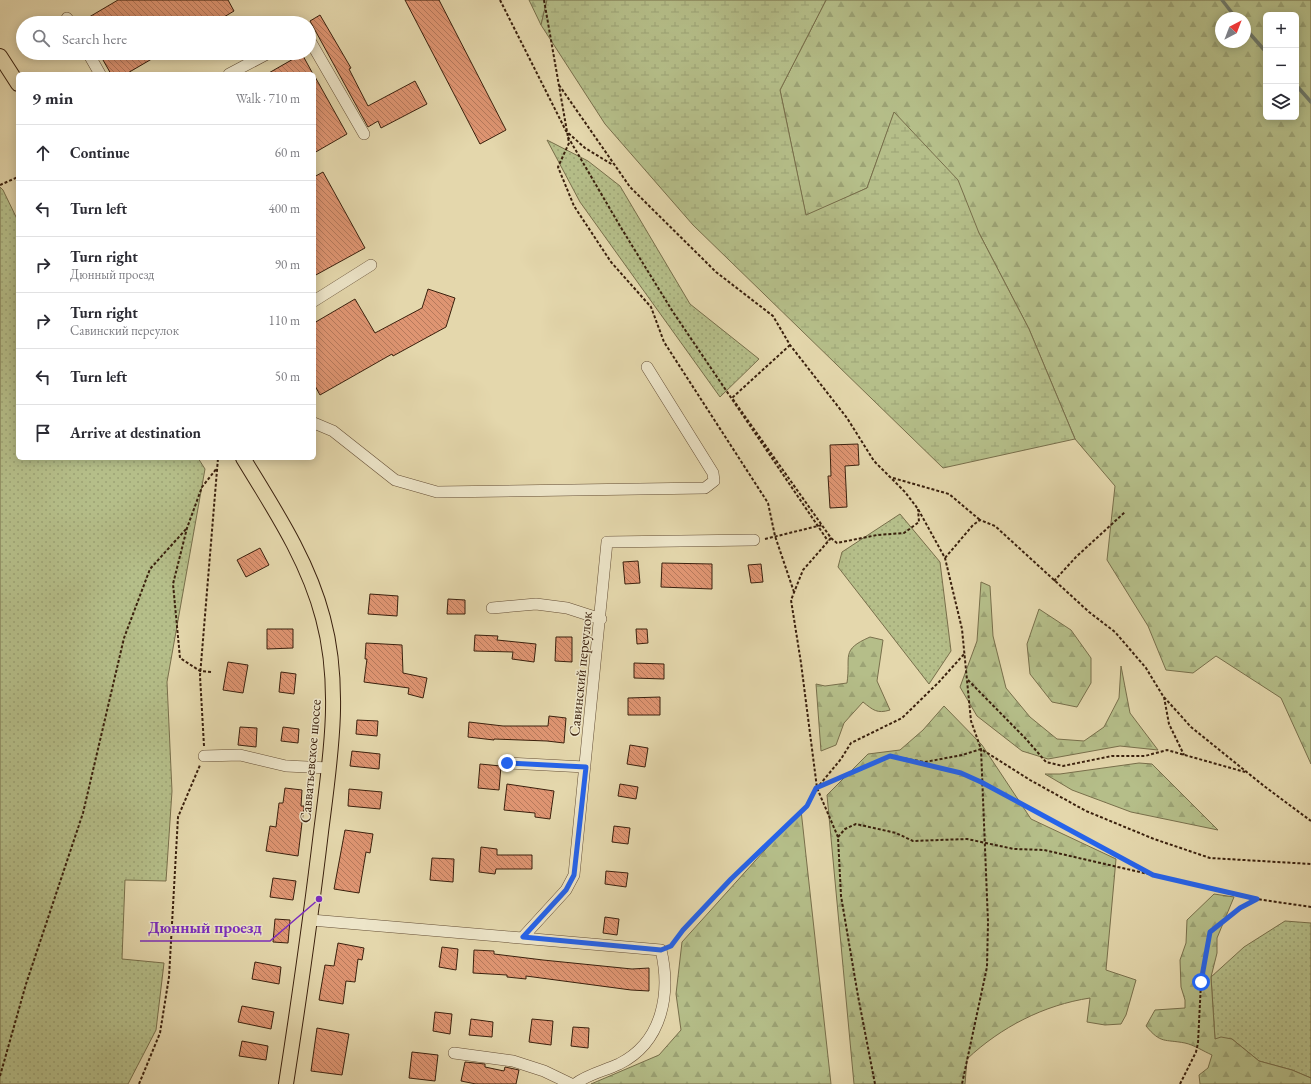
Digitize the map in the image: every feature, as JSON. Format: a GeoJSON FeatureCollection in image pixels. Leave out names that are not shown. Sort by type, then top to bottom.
{"type":"FeatureCollection","features":[{"type":"Feature","properties":{"kind":"main road"},"geometry":{"type":"LineString","coordinates":[[0,56],[16,81]]}},
{"type":"Feature","properties":{"kind":"main road","name":"Савватьевское шоссе"},"geometry":{"type":"LineString","coordinates":[[244,460],[300,555],[311,580],[322,612],[329,645],[333,685],[329,768],[311,920],[286,1084]]}},
{"type":"Feature","properties":{"kind":"street"},"geometry":{"type":"LineString","coordinates":[[316,51],[364,134]]}},
{"type":"Feature","properties":{"kind":"street"},"geometry":{"type":"LineString","coordinates":[[92,60],[99,72]]}},
{"type":"Feature","properties":{"kind":"street"},"geometry":{"type":"LineString","coordinates":[[233,72],[256,60]]}},
{"type":"Feature","properties":{"kind":"street"},"geometry":{"type":"LineString","coordinates":[[316,300],[372,265]]}},
{"type":"Feature","properties":{"kind":"street"},"geometry":{"type":"LineString","coordinates":[[316,425],[333,431],[395,480],[437,492],[705,488],[714,482],[713,473],[647,367]]}},
{"type":"Feature","properties":{"kind":"street","name":"Савинский переулок"},"geometry":{"type":"LineString","coordinates":[[523,937],[566,890],[574,875],[601,619],[607,542],[754,540]]}},
{"type":"Feature","properties":{"kind":"street"},"geometry":{"type":"LineString","coordinates":[[492,608],[536,604],[567,608],[601,619]]}},
{"type":"Feature","properties":{"kind":"street"},"geometry":{"type":"LineString","coordinates":[[204,756],[240,755],[286,766],[329,768]]}},
{"type":"Feature","properties":{"kind":"street"},"geometry":{"type":"LineString","coordinates":[[507,763],[586,767]]}},
{"type":"Feature","properties":{"kind":"street"},"geometry":{"type":"LineString","coordinates":[[311,920],[661,950],[664,964],[664,987],[661,1018],[654,1032],[638,1050],[620,1063],[584,1077],[575,1084]]}},
{"type":"Feature","properties":{"kind":"street"},"geometry":{"type":"LineString","coordinates":[[454,1053],[513,1061],[544,1071],[571,1084]]}},
{"type":"Feature","properties":{"kind":"path"},"geometry":{"type":"LineString","coordinates":[[500,0],[567,133],[620,226],[673,312],[828,541]]}},
{"type":"Feature","properties":{"kind":"path"},"geometry":{"type":"LineString","coordinates":[[544,0],[569,143],[558,167],[574,206],[612,262],[651,307],[664,342],[768,503],[775,536],[794,592]]}},
{"type":"Feature","properties":{"kind":"path"},"geometry":{"type":"LineString","coordinates":[[559,85],[630,187],[716,272],[774,316],[790,346],[847,418],[874,461],[892,478],[918,508],[945,558],[962,629],[971,721],[980,748],[986,843],[988,922],[987,967],[962,1084]]}},
{"type":"Feature","properties":{"kind":"path"},"geometry":{"type":"LineString","coordinates":[[567,133],[585,148],[614,165]]}},
{"type":"Feature","properties":{"kind":"path"},"geometry":{"type":"LineString","coordinates":[[0,185],[16,178]]}},
{"type":"Feature","properties":{"kind":"path"},"geometry":{"type":"LineString","coordinates":[[790,346],[732,398],[831,538],[837,543],[876,535],[904,533],[919,522],[918,508]]}},
{"type":"Feature","properties":{"kind":"path"},"geometry":{"type":"LineString","coordinates":[[139,1084],[160,1033],[169,977],[178,817],[204,756],[200,671],[218,460]]}},
{"type":"Feature","properties":{"kind":"path"},"geometry":{"type":"LineString","coordinates":[[211,672],[200,671],[180,658],[173,584],[187,528],[202,487],[218,467]]}},
{"type":"Feature","properties":{"kind":"path"},"geometry":{"type":"LineString","coordinates":[[892,478],[949,494],[980,520],[994,526],[1089,612],[1114,632],[1146,668],[1163,696],[1191,727],[1247,773],[1311,821]]}},
{"type":"Feature","properties":{"kind":"path"},"geometry":{"type":"LineString","coordinates":[[1054,581],[1076,557],[1125,512]]}},
{"type":"Feature","properties":{"kind":"path"},"geometry":{"type":"LineString","coordinates":[[945,558],[973,525],[980,520]]}},
{"type":"Feature","properties":{"kind":"path"},"geometry":{"type":"LineString","coordinates":[[754,540],[822,525]]}},
{"type":"Feature","properties":{"kind":"path"},"geometry":{"type":"LineString","coordinates":[[0,1076],[26,984],[83,813],[124,638],[150,569],[187,528]]}},
{"type":"Feature","properties":{"kind":"path"},"geometry":{"type":"LineString","coordinates":[[831,538],[803,570],[791,600],[801,663],[816,788],[838,837],[841,896],[875,1084]]}},
{"type":"Feature","properties":{"kind":"path"},"geometry":{"type":"LineString","coordinates":[[661,950],[671,946],[683,930],[731,879],[807,806],[816,788],[841,759],[851,743],[902,718],[941,680],[965,653]]}},
{"type":"Feature","properties":{"kind":"path"},"geometry":{"type":"LineString","coordinates":[[967,679],[1026,739],[1046,762],[1063,766],[1112,756],[1145,756],[1167,750],[1247,773]]}},
{"type":"Feature","properties":{"kind":"path"},"geometry":{"type":"LineString","coordinates":[[1163,696],[1169,724],[1184,755]]}},
{"type":"Feature","properties":{"kind":"path"},"geometry":{"type":"LineString","coordinates":[[816,788],[890,756],[925,762],[962,755],[980,748]]}},
{"type":"Feature","properties":{"kind":"path"},"geometry":{"type":"LineString","coordinates":[[980,748],[1030,780],[1086,811],[1154,839],[1210,858],[1311,864]]}},
{"type":"Feature","properties":{"kind":"path"},"geometry":{"type":"LineString","coordinates":[[890,756],[961,773],[981,782],[1153,875]]}},
{"type":"Feature","properties":{"kind":"path"},"geometry":{"type":"LineString","coordinates":[[838,837],[845,829],[856,824],[896,833],[913,841],[967,839],[1014,849],[1044,850],[1257,899],[1311,907]]}},
{"type":"Feature","properties":{"kind":"path"},"geometry":{"type":"LineString","coordinates":[[1180,1084],[1196,1052],[1198,1043],[1201,982],[1210,932],[1240,908],[1257,899]]}},
{"type":"Feature","properties":{"kind":"green space"},"geometry":{"type":"Polygon","coordinates":[[[529,0],[547,0],[541,25],[529,0]]]}},
{"type":"Feature","properties":{"kind":"green space"},"geometry":{"type":"Polygon","coordinates":[[[547,0],[826,0],[780,90],[806,215],[867,188],[894,112],[958,180],[979,233],[1029,329],[1075,439],[943,468],[693,225],[605,124],[541,25],[547,0]]]}},
{"type":"Feature","properties":{"kind":"green space"},"geometry":{"type":"Polygon","coordinates":[[[826,0],[1311,0],[1311,764],[1281,698],[1216,656],[1193,673],[1166,670],[1148,626],[1107,560],[1115,486],[1075,439],[1029,329],[979,233],[894,113],[867,188],[806,216],[780,90],[826,0]]]}},
{"type":"Feature","properties":{"kind":"green space"},"geometry":{"type":"Polygon","coordinates":[[[547,140],[588,161],[620,186],[690,304],[759,359],[720,397],[580,202],[547,140]]]}},
{"type":"Feature","properties":{"kind":"green space"},"geometry":{"type":"Polygon","coordinates":[[[0,187],[3,190],[16,217],[16,460],[199,460],[205,469],[167,682],[172,791],[166,881],[125,880],[122,959],[164,963],[156,1030],[128,1084],[0,1084],[0,187]]]}},
{"type":"Feature","properties":{"kind":"green space"},"geometry":{"type":"Polygon","coordinates":[[[900,514],[940,562],[951,651],[929,684],[838,567],[842,552],[900,514]]]}},
{"type":"Feature","properties":{"kind":"green space"},"geometry":{"type":"Polygon","coordinates":[[[981,582],[990,586],[993,636],[1006,688],[1030,717],[1057,739],[1084,741],[1104,727],[1119,698],[1121,666],[1130,713],[1158,750],[1120,746],[1048,759],[1022,751],[977,716],[960,687],[977,641],[981,582]]]}},
{"type":"Feature","properties":{"kind":"green space"},"geometry":{"type":"Polygon","coordinates":[[[1039,609],[1071,630],[1091,658],[1091,683],[1077,707],[1052,702],[1030,674],[1027,644],[1039,609]]]}},
{"type":"Feature","properties":{"kind":"green space"},"geometry":{"type":"Polygon","coordinates":[[[870,637],[883,640],[877,681],[890,710],[882,712],[878,711],[863,702],[844,723],[836,745],[821,751],[816,684],[825,686],[847,683],[848,660],[851,650],[854,646],[870,637]]]}},
{"type":"Feature","properties":{"kind":"green space"},"geometry":{"type":"Polygon","coordinates":[[[944,706],[982,745],[1031,819],[1116,859],[1106,970],[1136,980],[1126,1015],[1121,1024],[1105,1025],[1087,1022],[1090,998],[1073,1001],[1040,1012],[1009,1027],[980,1047],[967,1059],[965,1084],[854,1084],[827,795],[868,754],[900,750],[923,730],[944,706]]]}},
{"type":"Feature","properties":{"kind":"green space"},"geometry":{"type":"Polygon","coordinates":[[[1139,763],[1152,764],[1218,830],[1131,812],[1072,790],[1045,774],[1060,774],[1139,763]]]}},
{"type":"Feature","properties":{"kind":"green space"},"geometry":{"type":"Polygon","coordinates":[[[801,810],[831,1084],[591,1084],[659,1055],[681,1030],[676,994],[682,942],[801,810]]]}},
{"type":"Feature","properties":{"kind":"green space"},"geometry":{"type":"Polygon","coordinates":[[[1214,894],[1234,897],[1217,938],[1217,953],[1211,977],[1215,1039],[1221,1037],[1232,1039],[1259,1061],[1292,1070],[1311,1078],[1311,1084],[1200,1084],[1199,1075],[1208,1068],[1212,1055],[1188,1044],[1163,1040],[1155,1036],[1146,1026],[1155,1010],[1185,1008],[1185,1000],[1181,987],[1180,960],[1186,943],[1187,920],[1214,894]]]}},
{"type":"Feature","properties":{"kind":"green space"},"geometry":{"type":"Polygon","coordinates":[[[1285,921],[1311,923],[1311,1078],[1292,1070],[1259,1061],[1232,1039],[1215,1039],[1211,977],[1244,947],[1285,921]]]}},
{"type":"Feature","properties":{"kind":"building"},"geometry":{"type":"Polygon","coordinates":[[[118,0],[228,0],[234,11],[226,16],[91,16],[118,0]]]}},
{"type":"Feature","properties":{"kind":"building"},"geometry":{"type":"Polygon","coordinates":[[[405,0],[439,0],[506,130],[480,144],[405,0]]]}},
{"type":"Feature","properties":{"kind":"building"},"geometry":{"type":"Polygon","coordinates":[[[320,15],[351,68],[349,69],[368,106],[415,81],[427,104],[381,128],[378,121],[368,127],[316,32],[316,17],[320,15]]]}},
{"type":"Feature","properties":{"kind":"building"},"geometry":{"type":"Polygon","coordinates":[[[103,60],[150,60],[129,72],[110,72],[103,60]]]}},
{"type":"Feature","properties":{"kind":"building"},"geometry":{"type":"Polygon","coordinates":[[[292,60],[305,60],[312,72],[270,72],[292,60]]]}},
{"type":"Feature","properties":{"kind":"building"},"geometry":{"type":"Polygon","coordinates":[[[316,79],[347,134],[316,152],[316,79]]]}},
{"type":"Feature","properties":{"kind":"building"},"geometry":{"type":"Polygon","coordinates":[[[323,172],[365,248],[316,275],[316,176],[323,172]]]}},
{"type":"Feature","properties":{"kind":"building"},"geometry":{"type":"Polygon","coordinates":[[[428,289],[455,298],[446,327],[393,356],[392,354],[320,395],[316,388],[316,322],[355,299],[375,333],[422,308],[428,289]]]}},
{"type":"Feature","properties":{"kind":"building"},"geometry":{"type":"Polygon","coordinates":[[[858,444],[859,465],[845,466],[847,507],[830,508],[828,476],[831,476],[830,445],[858,444]]]}},
{"type":"Feature","properties":{"kind":"building"},"geometry":{"type":"Polygon","coordinates":[[[260,548],[269,565],[246,577],[237,560],[260,548]]]}},
{"type":"Feature","properties":{"kind":"building"},"geometry":{"type":"Polygon","coordinates":[[[638,561],[640,583],[625,584],[623,562],[638,561]]]}},
{"type":"Feature","properties":{"kind":"building"},"geometry":{"type":"Polygon","coordinates":[[[662,563],[712,564],[712,589],[661,587],[662,563]]]}},
{"type":"Feature","properties":{"kind":"building"},"geometry":{"type":"Polygon","coordinates":[[[761,564],[763,582],[751,583],[748,565],[761,564]]]}},
{"type":"Feature","properties":{"kind":"building"},"geometry":{"type":"Polygon","coordinates":[[[370,594],[398,596],[397,616],[368,614],[370,594]]]}},
{"type":"Feature","properties":{"kind":"building"},"geometry":{"type":"Polygon","coordinates":[[[448,599],[465,600],[465,614],[447,614],[448,599]]]}},
{"type":"Feature","properties":{"kind":"building"},"geometry":{"type":"Polygon","coordinates":[[[267,629],[293,629],[293,648],[267,649],[267,629]]]}},
{"type":"Feature","properties":{"kind":"building"},"geometry":{"type":"Polygon","coordinates":[[[636,629],[647,629],[648,643],[637,644],[636,629]]]}},
{"type":"Feature","properties":{"kind":"building"},"geometry":{"type":"Polygon","coordinates":[[[475,635],[498,636],[497,640],[536,644],[534,662],[512,659],[513,652],[474,651],[475,635]]]}},
{"type":"Feature","properties":{"kind":"building"},"geometry":{"type":"Polygon","coordinates":[[[556,637],[572,637],[572,662],[555,661],[556,637]]]}},
{"type":"Feature","properties":{"kind":"building"},"geometry":{"type":"Polygon","coordinates":[[[366,643],[402,645],[403,673],[427,678],[423,698],[408,694],[409,688],[364,682],[367,659],[365,659],[366,643]]]}},
{"type":"Feature","properties":{"kind":"building"},"geometry":{"type":"Polygon","coordinates":[[[228,662],[248,665],[243,693],[223,690],[228,662]]]}},
{"type":"Feature","properties":{"kind":"building"},"geometry":{"type":"Polygon","coordinates":[[[634,663],[664,664],[664,679],[634,678],[634,663]]]}},
{"type":"Feature","properties":{"kind":"building"},"geometry":{"type":"Polygon","coordinates":[[[281,672],[296,674],[294,694],[279,692],[281,672]]]}},
{"type":"Feature","properties":{"kind":"building"},"geometry":{"type":"Polygon","coordinates":[[[660,697],[660,715],[628,715],[628,698],[660,697]]]}},
{"type":"Feature","properties":{"kind":"building"},"geometry":{"type":"Polygon","coordinates":[[[549,716],[566,718],[564,743],[547,741],[494,740],[468,737],[469,722],[503,726],[548,726],[549,716]]]}},
{"type":"Feature","properties":{"kind":"building"},"geometry":{"type":"Polygon","coordinates":[[[357,720],[378,721],[377,736],[356,734],[357,720]]]}},
{"type":"Feature","properties":{"kind":"building"},"geometry":{"type":"Polygon","coordinates":[[[240,727],[257,728],[256,747],[238,745],[240,727]]]}},
{"type":"Feature","properties":{"kind":"building"},"geometry":{"type":"Polygon","coordinates":[[[283,727],[299,729],[298,743],[281,741],[283,727]]]}},
{"type":"Feature","properties":{"kind":"building"},"geometry":{"type":"Polygon","coordinates":[[[630,745],[648,748],[645,767],[627,764],[630,745]]]}},
{"type":"Feature","properties":{"kind":"building"},"geometry":{"type":"Polygon","coordinates":[[[352,751],[380,754],[379,769],[350,766],[352,751]]]}},
{"type":"Feature","properties":{"kind":"building"},"geometry":{"type":"Polygon","coordinates":[[[480,764],[501,766],[499,790],[478,788],[480,764]]]}},
{"type":"Feature","properties":{"kind":"building"},"geometry":{"type":"Polygon","coordinates":[[[507,784],[554,791],[550,819],[535,817],[535,813],[504,810],[507,784]]]}},
{"type":"Feature","properties":{"kind":"building"},"geometry":{"type":"Polygon","coordinates":[[[620,784],[638,787],[636,799],[618,796],[620,784]]]}},
{"type":"Feature","properties":{"kind":"building"},"geometry":{"type":"Polygon","coordinates":[[[285,788],[302,790],[301,806],[304,806],[298,856],[266,851],[270,826],[276,827],[279,803],[283,803],[285,788]]]}},
{"type":"Feature","properties":{"kind":"building"},"geometry":{"type":"Polygon","coordinates":[[[349,789],[382,792],[380,809],[348,806],[349,789]]]}},
{"type":"Feature","properties":{"kind":"building"},"geometry":{"type":"Polygon","coordinates":[[[614,826],[630,828],[628,844],[612,842],[614,826]]]}},
{"type":"Feature","properties":{"kind":"building"},"geometry":{"type":"Polygon","coordinates":[[[345,830],[373,834],[370,853],[366,852],[359,893],[334,889],[345,830]]]}},
{"type":"Feature","properties":{"kind":"building"},"geometry":{"type":"Polygon","coordinates":[[[481,847],[497,849],[497,855],[532,855],[532,869],[496,869],[495,874],[479,872],[481,847]]]}},
{"type":"Feature","properties":{"kind":"building"},"geometry":{"type":"Polygon","coordinates":[[[432,858],[454,859],[453,882],[430,880],[432,858]]]}},
{"type":"Feature","properties":{"kind":"building"},"geometry":{"type":"Polygon","coordinates":[[[606,871],[628,873],[626,887],[605,884],[606,871]]]}},
{"type":"Feature","properties":{"kind":"building"},"geometry":{"type":"Polygon","coordinates":[[[273,878],[296,881],[293,900],[270,897],[273,878]]]}},
{"type":"Feature","properties":{"kind":"building"},"geometry":{"type":"Polygon","coordinates":[[[605,917],[619,919],[617,935],[603,933],[605,917]]]}},
{"type":"Feature","properties":{"kind":"building"},"geometry":{"type":"Polygon","coordinates":[[[275,919],[290,920],[288,943],[273,942],[275,919]]]}},
{"type":"Feature","properties":{"kind":"building"},"geometry":{"type":"Polygon","coordinates":[[[338,943],[364,948],[362,960],[358,959],[355,982],[346,981],[343,1004],[319,1000],[325,965],[334,966],[338,943]]]}},
{"type":"Feature","properties":{"kind":"building"},"geometry":{"type":"Polygon","coordinates":[[[442,947],[458,949],[456,970],[439,967],[442,947]]]}},
{"type":"Feature","properties":{"kind":"building"},"geometry":{"type":"Polygon","coordinates":[[[474,950],[494,951],[494,954],[543,960],[632,969],[649,968],[649,991],[526,976],[526,979],[507,977],[507,975],[473,973],[474,950]]]}},
{"type":"Feature","properties":{"kind":"building"},"geometry":{"type":"Polygon","coordinates":[[[255,962],[281,967],[279,984],[252,979],[255,962]]]}},
{"type":"Feature","properties":{"kind":"building"},"geometry":{"type":"Polygon","coordinates":[[[242,1006],[274,1012],[271,1029],[238,1022],[242,1006]]]}},
{"type":"Feature","properties":{"kind":"building"},"geometry":{"type":"Polygon","coordinates":[[[435,1012],[452,1014],[450,1034],[433,1031],[435,1012]]]}},
{"type":"Feature","properties":{"kind":"building"},"geometry":{"type":"Polygon","coordinates":[[[471,1019],[493,1022],[492,1037],[469,1035],[471,1019]]]}},
{"type":"Feature","properties":{"kind":"building"},"geometry":{"type":"Polygon","coordinates":[[[532,1019],[553,1021],[551,1045],[529,1042],[532,1019]]]}},
{"type":"Feature","properties":{"kind":"building"},"geometry":{"type":"Polygon","coordinates":[[[573,1027],[589,1028],[588,1048],[571,1046],[573,1027]]]}},
{"type":"Feature","properties":{"kind":"building"},"geometry":{"type":"Polygon","coordinates":[[[317,1028],[349,1034],[342,1075],[311,1071],[317,1028]]]}},
{"type":"Feature","properties":{"kind":"building"},"geometry":{"type":"Polygon","coordinates":[[[242,1041],[268,1046],[266,1060],[239,1056],[242,1041]]]}},
{"type":"Feature","properties":{"kind":"building"},"geometry":{"type":"Polygon","coordinates":[[[412,1052],[438,1055],[435,1081],[409,1078],[412,1052]]]}},
{"type":"Feature","properties":{"kind":"building"},"geometry":{"type":"Polygon","coordinates":[[[465,1062],[485,1064],[485,1067],[504,1071],[505,1067],[519,1070],[516,1084],[476,1084],[461,1081],[465,1062]]]}},
{"type":"Feature","properties":{"kind":"waterway"},"geometry":{"type":"LineString","coordinates":[[1222,0],[1231,12]]}},
{"type":"Feature","properties":{"kind":"waterway"},"geometry":{"type":"LineString","coordinates":[[1251,35],[1263,49]]}},
{"type":"Feature","properties":{"kind":"waterway"},"geometry":{"type":"LineString","coordinates":[[1299,88],[1311,102]]}},
{"type":"Feature","properties":{"kind":"place","name":"Дюнный проезд"},"geometry":{"type":"Point","coordinates":[319,899]}},
{"type":"Feature","properties":{"kind":"route"},"geometry":{"type":"LineString","coordinates":[[507,763],[586,767],[574,875],[566,890],[523,937],[661,950],[671,946],[683,930],[731,879],[807,806],[816,788],[890,756],[961,773],[981,782],[1153,875],[1257,899],[1240,908],[1210,932],[1201,982]]}}]}
